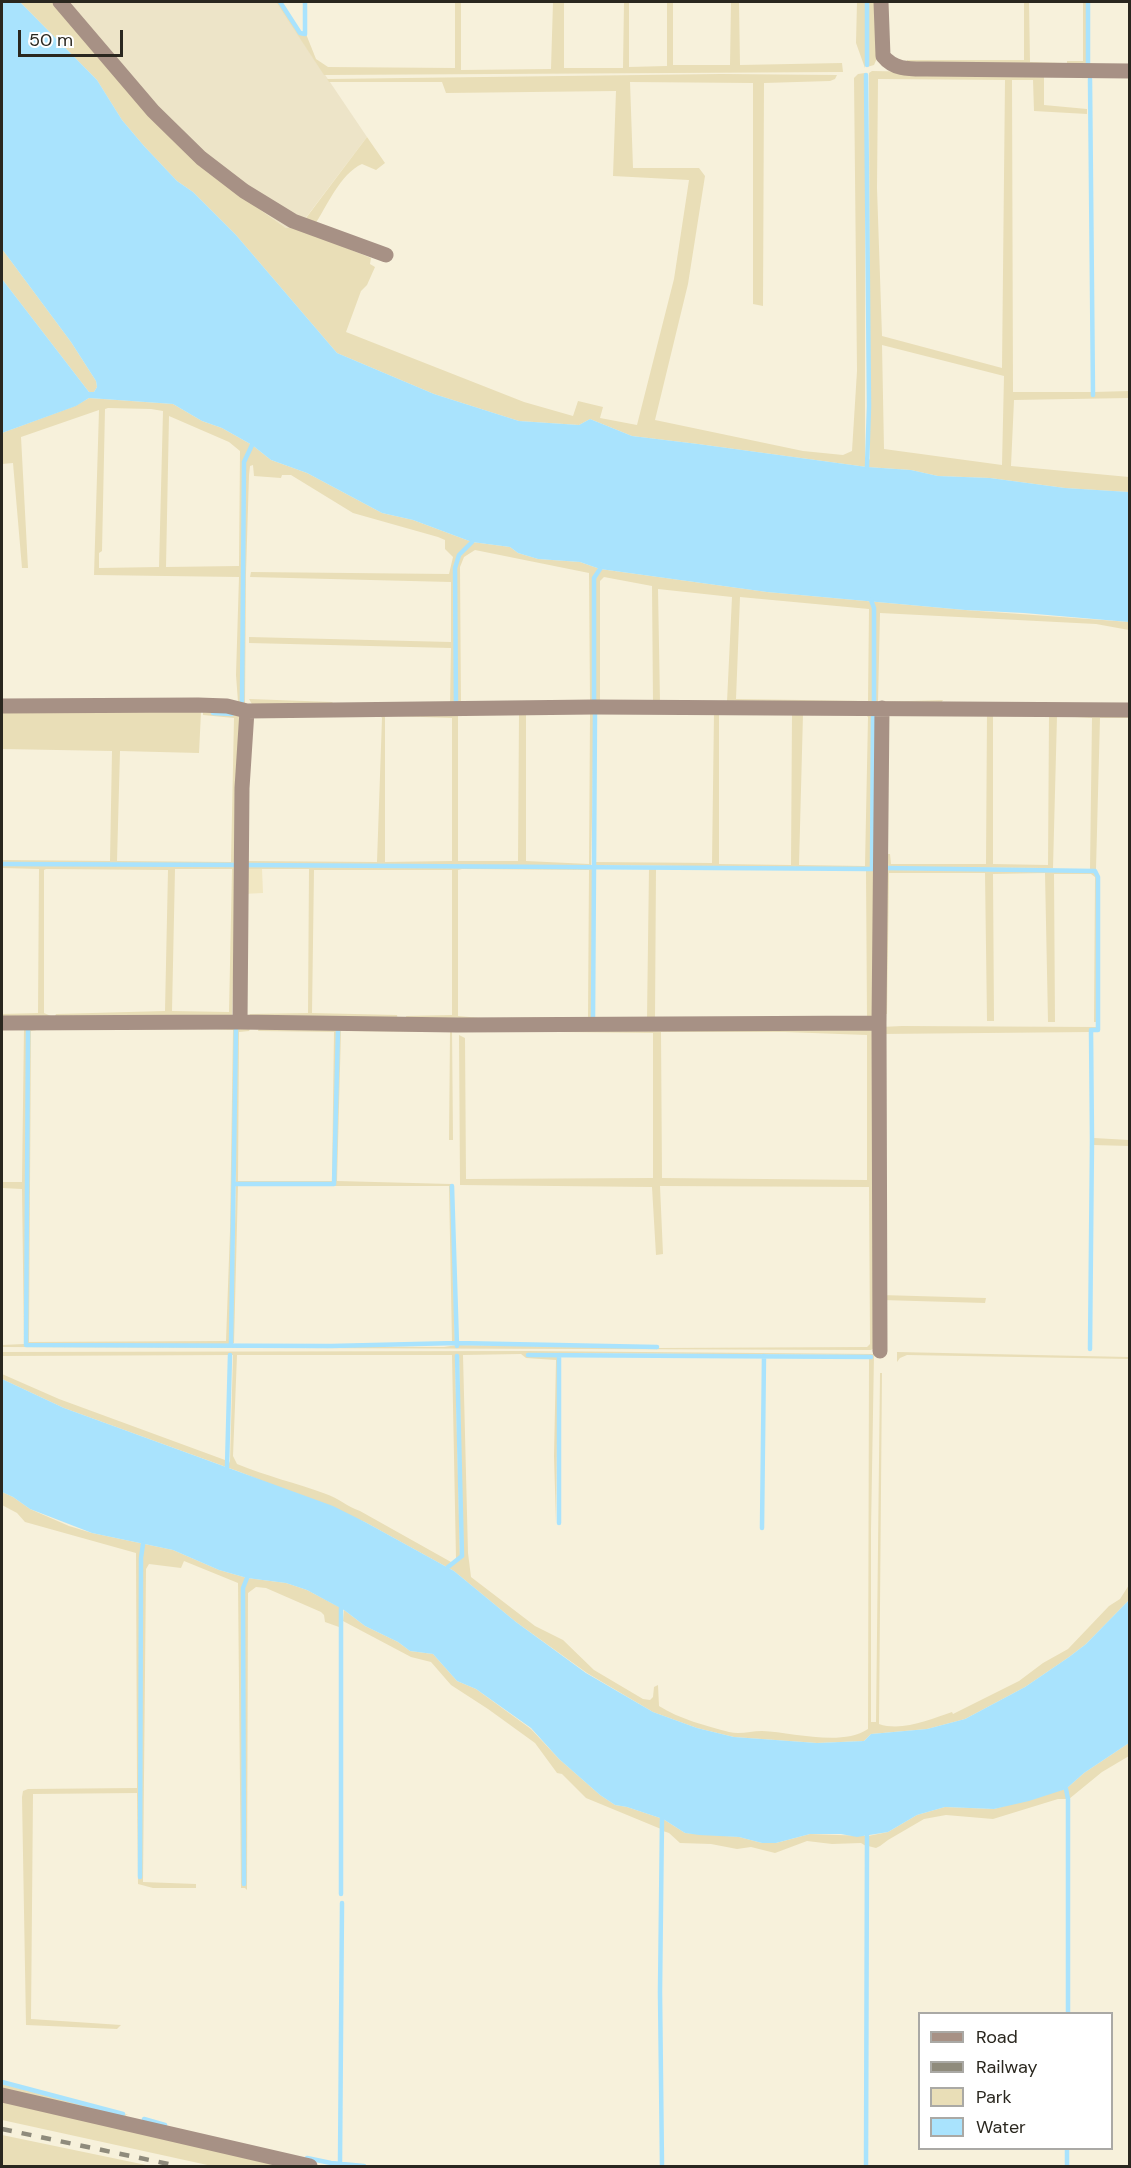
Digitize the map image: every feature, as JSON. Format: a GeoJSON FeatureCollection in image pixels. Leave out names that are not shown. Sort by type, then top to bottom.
{"type":"FeatureCollection","features":[{"type":"Feature","properties":{"kind":"street"},"geometry":{"type":"LineString","coordinates":[[60,2],[153,111],[201,158],[244,191],[293,221],[386,255]]}},
{"type":"Feature","properties":{"kind":"street"},"geometry":{"type":"LineString","coordinates":[[881,2],[884,56],[896,67],[1130,71]]}},
{"type":"Feature","properties":{"kind":"street"},"geometry":{"type":"LineString","coordinates":[[2,706],[198,705],[227,706],[247,711],[594,707],[1130,710]]}},
{"type":"Feature","properties":{"kind":"street"},"geometry":{"type":"LineString","coordinates":[[880,1351],[879,1023],[882,708]]}},
{"type":"Feature","properties":{"kind":"street"},"geometry":{"type":"LineString","coordinates":[[240,1022],[242,788],[247,711]]}},
{"type":"Feature","properties":{"kind":"street"},"geometry":{"type":"LineString","coordinates":[[2,1023],[240,1022],[457,1025],[879,1023]]}},
{"type":"Feature","properties":{"kind":"street"},"geometry":{"type":"LineString","coordinates":[[2,2095],[310,2166]]}},
{"type":"Feature","properties":{"kind":"shaded area"},"geometry":{"type":"Polygon","coordinates":[[[53,2],[276,2],[367,137],[298,228],[286,228],[207,172],[53,2]]]}},
{"type":"Feature","properties":{"kind":"green space"},"geometry":{"type":"Polygon","coordinates":[[[20,2],[53,2],[207,172],[286,228],[298,228],[371,258],[370,264],[375,267],[367,285],[361,291],[346,332],[524,402],[573,416],[578,401],[603,407],[600,418],[637,425],[674,279],[689,180],[613,176],[616,91],[446,93],[442,82],[329,82],[327,79],[721,74],[837,75],[830,81],[764,83],[763,306],[753,304],[753,83],[630,82],[633,168],[699,168],[705,176],[688,284],[655,420],[803,451],[843,455],[852,451],[857,371],[854,78],[858,74],[865,73],[865,455],[867,466],[870,458],[869,73],[872,71],[1044,74],[1044,105],[1087,109],[1087,114],[1034,111],[1033,80],[1012,80],[1013,392],[1092,392],[1093,395],[1094,392],[1129,391],[1129,398],[1014,400],[1011,466],[1129,477],[1129,492],[1065,488],[990,478],[938,476],[911,470],[867,467],[632,436],[590,419],[579,425],[519,421],[434,394],[337,353],[236,235],[193,192],[177,181],[144,146],[122,120],[97,80],[20,2]],[[878,79],[877,188],[882,336],[1002,368],[1005,80],[878,79]],[[882,345],[884,449],[1002,465],[1004,376],[882,345]]]}},
{"type":"Feature","properties":{"kind":"green space"},"geometry":{"type":"Polygon","coordinates":[[[276,2],[279,2],[299,34],[306,34],[316,59],[328,67],[455,68],[455,2],[461,2],[461,70],[551,69],[553,2],[564,2],[564,68],[623,68],[624,2],[629,2],[629,67],[667,66],[667,2],[673,2],[673,65],[730,65],[731,2],[739,2],[740,65],[842,63],[843,72],[324,75],[276,2]]]}},
{"type":"Feature","properties":{"kind":"green space"},"geometry":{"type":"Polygon","coordinates":[[[857,2],[866,2],[865,68],[856,43],[857,2]]]}},
{"type":"Feature","properties":{"kind":"green space"},"geometry":{"type":"Polygon","coordinates":[[[869,2],[878,2],[878,56],[874,65],[867,67],[869,2]]]}},
{"type":"Feature","properties":{"kind":"green space"},"geometry":{"type":"Polygon","coordinates":[[[1024,2],[1029,2],[1030,62],[1063,63],[906,66],[907,60],[1024,60],[1024,2]]]}},
{"type":"Feature","properties":{"kind":"green space"},"geometry":{"type":"Polygon","coordinates":[[[1083,2],[1087,2],[1087,63],[1096,64],[1067,67],[1067,61],[1083,61],[1083,2]]]}},
{"type":"Feature","properties":{"kind":"green space"},"geometry":{"type":"Polygon","coordinates":[[[367,137],[385,163],[376,170],[362,164],[354,169],[329,200],[314,226],[303,222],[367,137]]]}},
{"type":"Feature","properties":{"kind":"green space"},"geometry":{"type":"Polygon","coordinates":[[[2,249],[71,342],[96,381],[97,387],[94,392],[89,392],[2,279],[2,249]]]}},
{"type":"Feature","properties":{"kind":"green space"},"geometry":{"type":"Polygon","coordinates":[[[89,398],[173,404],[252,445],[271,460],[307,473],[382,513],[413,520],[472,542],[510,547],[518,553],[538,559],[580,562],[600,569],[767,592],[1129,622],[1129,630],[1096,624],[880,613],[878,702],[943,700],[939,706],[696,706],[697,702],[727,702],[732,597],[658,589],[660,702],[687,704],[687,706],[627,706],[628,703],[653,703],[652,586],[604,577],[600,581],[600,702],[621,702],[623,706],[570,706],[570,703],[590,703],[589,573],[475,550],[464,557],[460,567],[461,705],[562,704],[562,706],[456,706],[253,706],[249,699],[332,702],[334,704],[450,705],[451,648],[249,643],[249,637],[451,642],[451,582],[250,577],[251,572],[449,574],[453,557],[445,549],[445,540],[353,513],[291,475],[282,475],[281,478],[254,476],[253,465],[250,466],[245,704],[238,702],[236,675],[239,577],[94,575],[99,410],[21,437],[28,568],[22,568],[13,463],[2,464],[2,433],[75,406],[89,398]],[[105,409],[102,551],[99,553],[99,568],[159,567],[163,411],[105,409]],[[169,416],[166,567],[239,566],[240,451],[229,442],[169,416]],[[472,543],[458,555],[454,568],[456,706],[455,568],[457,560],[472,543]],[[599,571],[593,577],[594,703],[596,578],[599,571]],[[740,597],[736,699],[868,701],[869,609],[740,597]],[[872,602],[872,703],[874,705],[876,608],[872,602]]]}},
{"type":"Feature","properties":{"kind":"green space"},"geometry":{"type":"Polygon","coordinates":[[[203,710],[242,713],[234,1016],[240,715],[236,864],[2,863],[2,860],[110,861],[112,751],[2,749],[2,711],[201,712],[199,753],[120,751],[117,861],[231,862],[234,718],[203,715],[203,710]]]}},
{"type":"Feature","properties":{"kind":"green space"},"geometry":{"type":"Polygon","coordinates":[[[579,710],[579,712],[526,714],[526,861],[589,864],[590,714],[584,710],[752,711],[749,713],[719,713],[719,864],[791,865],[792,714],[762,714],[760,711],[852,712],[848,714],[803,714],[799,865],[865,866],[868,717],[862,711],[872,714],[870,868],[594,865],[594,862],[712,863],[714,713],[594,714],[591,866],[243,865],[246,741],[249,737],[245,861],[377,862],[382,718],[380,715],[347,715],[344,711],[385,712],[385,862],[452,861],[452,718],[394,716],[394,713],[458,713],[458,861],[518,861],[519,714],[463,714],[463,712],[579,710]]]}},
{"type":"Feature","properties":{"kind":"green space"},"geometry":{"type":"Polygon","coordinates":[[[987,712],[1129,712],[1129,718],[1100,718],[1096,869],[1090,869],[1092,718],[1057,716],[1053,868],[883,867],[887,854],[890,854],[891,864],[986,864],[987,712]],[[993,714],[993,864],[1048,865],[1049,715],[993,714]]]}},
{"type":"Feature","properties":{"kind":"green space"},"geometry":{"type":"Polygon","coordinates":[[[875,715],[880,720],[875,1015],[869,1021],[501,1022],[504,1018],[588,1017],[589,870],[462,869],[458,870],[458,1016],[492,1019],[493,1022],[454,1019],[407,1021],[406,1016],[452,1015],[452,870],[314,870],[312,1013],[397,1015],[398,1020],[248,1018],[250,1014],[308,1013],[309,869],[246,869],[246,866],[592,867],[593,1021],[595,1019],[647,1018],[649,868],[656,868],[655,1017],[867,1017],[866,871],[873,869],[875,715]]]}},
{"type":"Feature","properties":{"kind":"green space"},"geometry":{"type":"Polygon","coordinates":[[[2,864],[236,866],[232,1015],[55,1016],[56,1014],[165,1011],[168,870],[46,869],[44,870],[44,1013],[51,1016],[2,1016],[2,1014],[38,1013],[39,869],[2,868],[2,864]],[[175,869],[172,1011],[229,1012],[232,869],[175,869]]]}},
{"type":"Feature","properties":{"kind":"green space"},"geometry":{"type":"Polygon","coordinates":[[[883,870],[1094,871],[1097,877],[1097,1022],[1094,1022],[1095,877],[1091,874],[1054,874],[1055,1022],[1048,1022],[1045,873],[993,874],[994,1021],[987,1021],[985,873],[889,873],[887,1014],[880,1014],[883,870]]]}},
{"type":"Feature","properties":{"kind":"green space"},"geometry":{"type":"Polygon","coordinates":[[[200,1024],[252,1025],[249,1031],[239,1032],[238,1181],[332,1181],[334,1032],[258,1031],[260,1025],[452,1027],[453,1140],[449,1140],[450,1031],[341,1031],[337,1181],[451,1184],[455,1343],[452,1343],[449,1186],[238,1186],[234,1343],[232,1343],[236,1185],[335,1185],[339,1031],[338,1029],[334,1184],[236,1183],[236,1027],[230,1344],[26,1345],[444,1347],[457,1345],[658,1348],[867,1347],[870,1344],[869,1187],[660,1186],[663,1254],[656,1255],[652,1187],[460,1185],[459,1035],[465,1038],[466,1179],[653,1178],[653,1033],[460,1031],[461,1026],[874,1029],[877,1346],[871,1350],[2,1347],[2,1345],[24,1344],[22,1189],[2,1188],[2,1182],[22,1182],[24,1027],[2,1027],[2,1025],[44,1025],[42,1029],[31,1031],[29,1342],[226,1341],[233,1030],[200,1028],[200,1024]],[[27,1031],[26,1339],[29,1031],[27,1031]],[[661,1032],[662,1178],[867,1180],[867,1035],[785,1032],[661,1032]]]}},
{"type":"Feature","properties":{"kind":"green space"},"geometry":{"type":"Polygon","coordinates":[[[881,1027],[1097,1027],[1097,1029],[1090,1030],[1090,1032],[881,1034],[881,1027]]]}},
{"type":"Feature","properties":{"kind":"green space"},"geometry":{"type":"Polygon","coordinates":[[[1094,1138],[1129,1140],[1129,1146],[1093,1145],[1094,1138]]]}},
{"type":"Feature","properties":{"kind":"green space"},"geometry":{"type":"Polygon","coordinates":[[[881,1295],[986,1298],[985,1303],[882,1300],[881,1295]]]}},
{"type":"Feature","properties":{"kind":"green space"},"geometry":{"type":"Polygon","coordinates":[[[527,1351],[874,1354],[871,1722],[876,1722],[880,1373],[882,1373],[879,1724],[907,1726],[952,1712],[953,1714],[1019,1681],[1043,1663],[1068,1649],[1109,1606],[1120,1599],[1129,1585],[1129,1600],[1086,1644],[1069,1657],[1025,1687],[965,1719],[927,1729],[871,1734],[864,1741],[817,1743],[734,1737],[697,1728],[653,1712],[587,1673],[516,1622],[454,1571],[365,1522],[240,1472],[64,1408],[2,1379],[2,1374],[59,1399],[225,1460],[227,1467],[230,1461],[233,1355],[2,1356],[2,1352],[527,1351]],[[528,1353],[526,1355],[528,1356],[558,1356],[556,1523],[554,1456],[556,1360],[526,1358],[521,1354],[463,1355],[468,1553],[471,1577],[535,1626],[563,1640],[594,1670],[643,1699],[650,1700],[653,1697],[654,1687],[658,1685],[659,1706],[684,1718],[737,1733],[762,1731],[831,1738],[857,1734],[868,1729],[869,1359],[872,1359],[872,1355],[528,1353]],[[237,1355],[233,1456],[237,1464],[330,1496],[451,1562],[449,1566],[463,1557],[459,1356],[455,1357],[460,1556],[456,1559],[452,1355],[237,1355]]]}},
{"type":"Feature","properties":{"kind":"green space"},"geometry":{"type":"Polygon","coordinates":[[[897,1352],[1129,1357],[1130,1359],[907,1355],[897,1362],[897,1352]]]}},
{"type":"Feature","properties":{"kind":"green space"},"geometry":{"type":"Polygon","coordinates":[[[2,1492],[30,1509],[69,1526],[173,1550],[219,1570],[247,1578],[286,1583],[307,1590],[339,1607],[339,1627],[325,1622],[321,1612],[266,1588],[256,1587],[248,1593],[247,1890],[241,1888],[238,1583],[184,1561],[181,1568],[149,1564],[146,1569],[143,1882],[196,1884],[196,1888],[153,1888],[138,1884],[137,1793],[33,1794],[31,2019],[121,2025],[117,2029],[26,2025],[22,1797],[23,1791],[28,1789],[137,1788],[136,1553],[25,1522],[17,1513],[2,1505],[2,1492]]]}},
{"type":"Feature","properties":{"kind":"green space"},"geometry":{"type":"Polygon","coordinates":[[[344,1610],[365,1626],[398,1642],[410,1651],[433,1654],[457,1681],[476,1689],[531,1729],[559,1759],[600,1795],[615,1805],[660,1818],[661,1829],[586,1798],[562,1774],[557,1773],[535,1743],[451,1685],[431,1662],[411,1657],[343,1621],[344,1610]]]}},
{"type":"Feature","properties":{"kind":"green space"},"geometry":{"type":"Polygon","coordinates":[[[1129,1743],[1129,1756],[1102,1772],[1069,1799],[1067,1788],[1084,1773],[1129,1743]]]}},
{"type":"Feature","properties":{"kind":"green space"},"geometry":{"type":"Polygon","coordinates":[[[1065,1789],[1067,1799],[1058,1799],[993,1819],[946,1815],[924,1819],[876,1848],[868,1846],[868,1836],[888,1832],[917,1815],[945,1807],[994,1809],[1065,1789]]]}},
{"type":"Feature","properties":{"kind":"green space"},"geometry":{"type":"Polygon","coordinates":[[[663,1819],[685,1833],[739,1837],[762,1843],[776,1843],[810,1834],[866,1836],[866,1846],[861,1843],[832,1844],[807,1841],[775,1853],[751,1847],[737,1849],[711,1844],[680,1843],[669,1833],[663,1831],[663,1819]]]}},
{"type":"Feature","properties":{"kind":"green space"},"geometry":{"type":"Polygon","coordinates":[[[2,2084],[122,2115],[128,2114],[125,2116],[2,2089],[2,2084]]]}},
{"type":"Feature","properties":{"kind":"green space"},"geometry":{"type":"Polygon","coordinates":[[[2,2098],[297,2166],[212,2166],[2,2120],[2,2098]]]}},
{"type":"Feature","properties":{"kind":"green space"},"geometry":{"type":"Polygon","coordinates":[[[2,2135],[151,2166],[2,2166],[2,2135]]]}},
{"type":"Feature","properties":{"kind":"sand"},"geometry":{"type":"Polygon","coordinates":[[[247,869],[262,869],[263,893],[243,894],[247,869]]]}},
{"type":"Feature","properties":{"kind":"water"},"geometry":{"type":"Polygon","coordinates":[[[2,2],[20,2],[97,80],[122,120],[144,146],[177,181],[193,192],[236,235],[337,353],[434,394],[519,421],[579,425],[590,419],[632,436],[867,467],[911,470],[938,476],[990,478],[1065,488],[1129,492],[1129,622],[767,592],[600,569],[580,562],[538,559],[518,553],[510,547],[472,542],[413,520],[382,513],[307,473],[271,460],[252,445],[173,404],[89,398],[76,406],[2,433],[2,279],[89,392],[94,392],[97,387],[96,381],[71,342],[2,249],[2,2]]]}},
{"type":"Feature","properties":{"kind":"water"},"geometry":{"type":"Polygon","coordinates":[[[2,1379],[64,1408],[333,1506],[454,1571],[516,1622],[586,1673],[653,1712],[697,1728],[734,1737],[817,1743],[864,1741],[871,1734],[927,1729],[965,1719],[1025,1687],[1069,1657],[1086,1644],[1129,1600],[1129,1743],[1084,1773],[1066,1789],[994,1809],[945,1807],[917,1815],[888,1832],[857,1837],[841,1834],[810,1834],[776,1843],[762,1843],[739,1837],[685,1833],[663,1819],[615,1805],[600,1795],[559,1759],[531,1728],[476,1689],[457,1681],[433,1654],[410,1651],[307,1590],[286,1583],[247,1578],[219,1570],[173,1550],[92,1533],[30,1509],[2,1492],[2,1379]]]}},
{"type":"Feature","properties":{"kind":"waterway"},"geometry":{"type":"LineString","coordinates":[[280,2],[300,33],[305,34],[305,2]]}},
{"type":"Feature","properties":{"kind":"waterway"},"geometry":{"type":"LineString","coordinates":[[867,2],[867,65]]}},
{"type":"Feature","properties":{"kind":"waterway"},"geometry":{"type":"LineString","coordinates":[[1088,2],[1088,64]]}},
{"type":"Feature","properties":{"kind":"waterway"},"geometry":{"type":"LineString","coordinates":[[866,75],[869,406],[867,467]]}},
{"type":"Feature","properties":{"kind":"waterway"},"geometry":{"type":"LineString","coordinates":[[1090,79],[1093,395]]}},
{"type":"Feature","properties":{"kind":"waterway"},"geometry":{"type":"LineString","coordinates":[[242,701],[244,462],[252,445]]}},
{"type":"Feature","properties":{"kind":"waterway"},"geometry":{"type":"LineString","coordinates":[[456,706],[455,568],[459,555],[472,542]]}},
{"type":"Feature","properties":{"kind":"waterway"},"geometry":{"type":"LineString","coordinates":[[594,703],[594,578],[600,569]]}},
{"type":"Feature","properties":{"kind":"waterway"},"geometry":{"type":"LineString","coordinates":[[871,600],[874,608],[874,704]]}},
{"type":"Feature","properties":{"kind":"waterway"},"geometry":{"type":"LineString","coordinates":[[213,713],[232,714]]}},
{"type":"Feature","properties":{"kind":"waterway"},"geometry":{"type":"LineString","coordinates":[[593,1020],[595,714]]}},
{"type":"Feature","properties":{"kind":"waterway"},"geometry":{"type":"LineString","coordinates":[[246,865],[872,869],[873,717]]}},
{"type":"Feature","properties":{"kind":"waterway"},"geometry":{"type":"LineString","coordinates":[[2,864],[237,865]]}},
{"type":"Feature","properties":{"kind":"waterway"},"geometry":{"type":"LineString","coordinates":[[884,868],[1095,871],[1098,877],[1098,1030],[1091,1030],[1090,1349]]}},
{"type":"Feature","properties":{"kind":"waterway"},"geometry":{"type":"LineString","coordinates":[[231,1344],[236,1028]]}},
{"type":"Feature","properties":{"kind":"waterway"},"geometry":{"type":"LineString","coordinates":[[235,1184],[334,1184],[338,1029]]}},
{"type":"Feature","properties":{"kind":"waterway"},"geometry":{"type":"LineString","coordinates":[[28,1030],[26,1345],[331,1346],[457,1343],[657,1347]]}},
{"type":"Feature","properties":{"kind":"waterway"},"geometry":{"type":"LineString","coordinates":[[452,1186],[457,1346]]}},
{"type":"Feature","properties":{"kind":"waterway"},"geometry":{"type":"LineString","coordinates":[[227,1467],[230,1355]]}},
{"type":"Feature","properties":{"kind":"waterway"},"geometry":{"type":"LineString","coordinates":[[528,1355],[871,1357]]}},
{"type":"Feature","properties":{"kind":"waterway"},"geometry":{"type":"LineString","coordinates":[[559,1355],[559,1523]]}},
{"type":"Feature","properties":{"kind":"waterway"},"geometry":{"type":"LineString","coordinates":[[448,1567],[462,1556],[457,1356]]}},
{"type":"Feature","properties":{"kind":"waterway"},"geometry":{"type":"LineString","coordinates":[[762,1528],[764,1356]]}},
{"type":"Feature","properties":{"kind":"waterway"},"geometry":{"type":"LineString","coordinates":[[140,1877],[141,1558],[143,1544]]}},
{"type":"Feature","properties":{"kind":"waterway"},"geometry":{"type":"LineString","coordinates":[[244,1884],[243,1588],[247,1578]]}},
{"type":"Feature","properties":{"kind":"waterway"},"geometry":{"type":"LineString","coordinates":[[341,1608],[341,1894]]}},
{"type":"Feature","properties":{"kind":"waterway"},"geometry":{"type":"LineString","coordinates":[[1066,1789],[1068,1799],[1068,2012]]}},
{"type":"Feature","properties":{"kind":"waterway"},"geometry":{"type":"LineString","coordinates":[[662,1819],[660,1992],[662,2166]]}},
{"type":"Feature","properties":{"kind":"waterway"},"geometry":{"type":"LineString","coordinates":[[866,2166],[867,1836]]}},
{"type":"Feature","properties":{"kind":"waterway"},"geometry":{"type":"LineString","coordinates":[[340,2163],[342,1903]]}},
{"type":"Feature","properties":{"kind":"waterway"},"geometry":{"type":"LineString","coordinates":[[2,2082],[123,2114]]}},
{"type":"Feature","properties":{"kind":"waterway"},"geometry":{"type":"LineString","coordinates":[[144,2119],[165,2125]]}},
{"type":"Feature","properties":{"kind":"waterway"},"geometry":{"type":"LineString","coordinates":[[1067,2150],[1067,2166]]}},
{"type":"Feature","properties":{"kind":"waterway"},"geometry":{"type":"LineString","coordinates":[[307,2158],[364,2166]]}},
{"type":"Feature","properties":{"kind":"railway"},"geometry":{"type":"LineString","coordinates":[[2,2129],[178,2166]]}}]}
